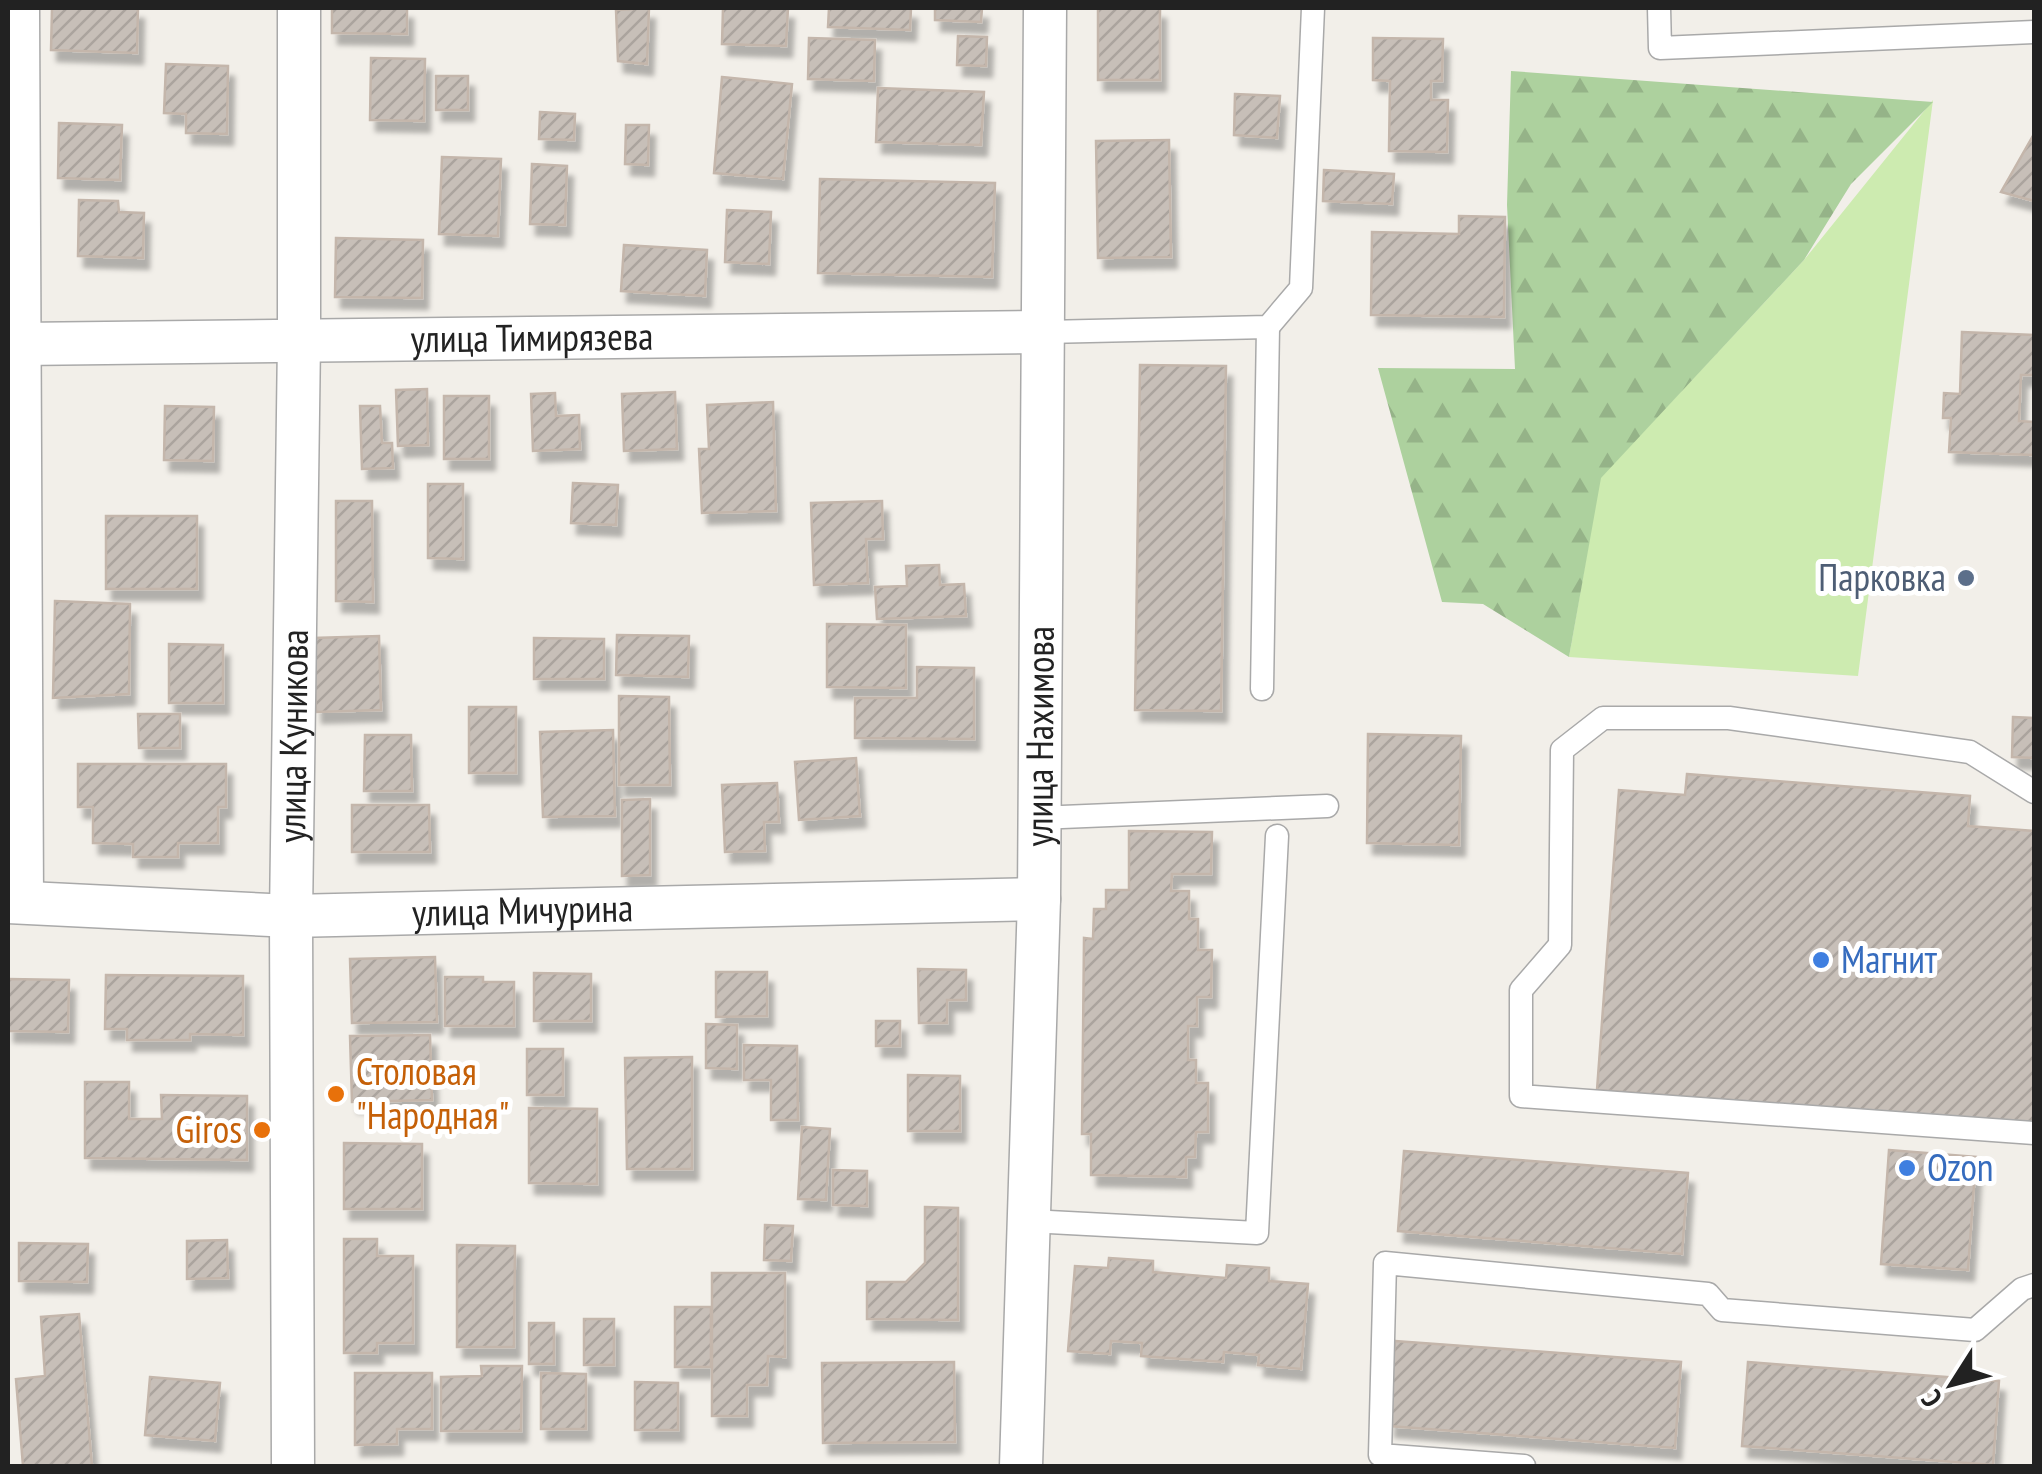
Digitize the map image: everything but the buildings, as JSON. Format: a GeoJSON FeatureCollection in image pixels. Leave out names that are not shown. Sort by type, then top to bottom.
{"type":"FeatureCollection","features":[{"type":"Feature","properties":{"kind":"street"},"geometry":{"type":"LineString","coordinates":[[15,902],[20,344],[18,8]]}},
{"type":"Feature","properties":{"kind":"street","name":"улица Куникова"},"geometry":{"type":"LineString","coordinates":[[293,1466],[290,916],[300,8]]}},
{"type":"Feature","properties":{"kind":"street","name":"улица Нахимова"},"geometry":{"type":"LineString","coordinates":[[1020,1466],[1039,898],[1045,8]]}},
{"type":"Feature","properties":{"kind":"street","name":"улица Тимирязева"},"geometry":{"type":"LineString","coordinates":[[20,344],[1045,332]]}},
{"type":"Feature","properties":{"kind":"street","name":"улица Мичурина"},"geometry":{"type":"LineString","coordinates":[[15,902],[290,916],[1039,898]]}},
{"type":"Feature","properties":{"kind":"lane"},"geometry":{"type":"LineString","coordinates":[[1262,689],[1268,327],[1301,288],[1313,8]]}},
{"type":"Feature","properties":{"kind":"lane"},"geometry":{"type":"LineString","coordinates":[[1659,8],[1660,48],[2034,32]]}},
{"type":"Feature","properties":{"kind":"lane"},"geometry":{"type":"LineString","coordinates":[[1045,332],[1268,327]]}},
{"type":"Feature","properties":{"kind":"lane"},"geometry":{"type":"LineString","coordinates":[[2034,792],[1970,752],[1729,718],[1602,718],[1562,750],[1560,945],[1521,990],[1521,1096],[2034,1133]]}},
{"type":"Feature","properties":{"kind":"lane"},"geometry":{"type":"LineString","coordinates":[[1038,818],[1328,806]]}},
{"type":"Feature","properties":{"kind":"lane"},"geometry":{"type":"LineString","coordinates":[[1030,1221],[1257,1232],[1277,836]]}},
{"type":"Feature","properties":{"kind":"lane"},"geometry":{"type":"LineString","coordinates":[[1524,1466],[1380,1454],[1385,1263],[1708,1294],[1722,1310],[1975,1330],[2022,1289],[2034,1285]]}},
{"type":"Feature","properties":{"kind":"green space"},"geometry":{"type":"Polygon","coordinates":[[[1511,71],[1933,102],[1851,184],[1804,260],[1601,478],[1569,657],[1483,604],[1442,602],[1378,368],[1515,369],[1507,205],[1511,71]]]}},
{"type":"Feature","properties":{"kind":"green space"},"geometry":{"type":"Polygon","coordinates":[[[1933,100],[1858,676],[1569,657],[1600,478],[1804,260],[1933,100]]]}},
{"type":"Feature","properties":{"kind":"place","name":"Парковка"},"geometry":{"type":"Point","coordinates":[1966,578]}},
{"type":"Feature","properties":{"kind":"place","name":"Магнит"},"geometry":{"type":"Point","coordinates":[1821,960]}},
{"type":"Feature","properties":{"kind":"place","name":"Столовая \"Народная\""},"geometry":{"type":"Point","coordinates":[336,1094]}},
{"type":"Feature","properties":{"kind":"place","name":"Giros"},"geometry":{"type":"Point","coordinates":[262,1130]}},
{"type":"Feature","properties":{"kind":"place","name":"Ozon"},"geometry":{"type":"Point","coordinates":[1907,1168]}}]}
